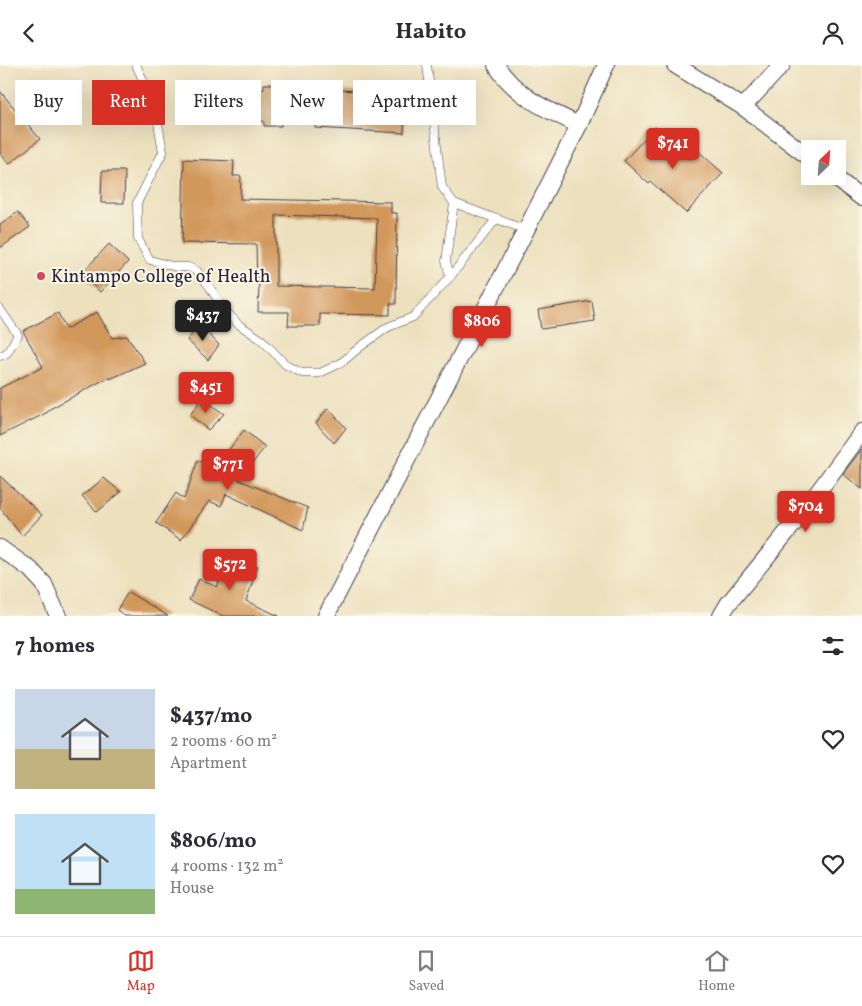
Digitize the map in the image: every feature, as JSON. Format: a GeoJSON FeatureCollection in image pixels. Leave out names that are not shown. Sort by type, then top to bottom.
{"type":"FeatureCollection","features":[{"type":"Feature","properties":{"kind":"street"},"geometry":{"type":"LineString","coordinates":[[496,65],[518,92],[543,108],[579,125]]}},
{"type":"Feature","properties":{"kind":"street"},"geometry":{"type":"LineString","coordinates":[[326,616],[526,230],[579,125],[606,65]]}},
{"type":"Feature","properties":{"kind":"street"},"geometry":{"type":"LineString","coordinates":[[675,65],[743,107],[801,151]]}},
{"type":"Feature","properties":{"kind":"street"},"geometry":{"type":"LineString","coordinates":[[743,107],[782,65]]}},
{"type":"Feature","properties":{"kind":"street"},"geometry":{"type":"LineString","coordinates":[[845,185],[862,198]]}},
{"type":"Feature","properties":{"kind":"street"},"geometry":{"type":"LineString","coordinates":[[721,616],[728,604],[801,515],[862,432]]}},
{"type":"Feature","properties":{"kind":"street"},"geometry":{"type":"LineString","coordinates":[[0,548],[30,569],[44,583],[58,616]]}},
{"type":"Feature","properties":{"kind":"lane"},"geometry":{"type":"LineString","coordinates":[[136,65],[145,84],[158,123],[164,152],[137,203],[138,239],[150,260],[176,267],[188,267],[197,271],[222,307],[238,324],[262,340],[286,365],[302,373],[320,373],[341,363],[388,327],[413,317],[450,277],[496,218]]}},
{"type":"Feature","properties":{"kind":"lane"},"geometry":{"type":"LineString","coordinates":[[427,65],[442,187],[454,203],[526,230]]}},
{"type":"Feature","properties":{"kind":"lane"},"geometry":{"type":"LineString","coordinates":[[450,277],[446,261],[454,203]]}},
{"type":"Feature","properties":{"kind":"lane"},"geometry":{"type":"LineString","coordinates":[[0,309],[18,335],[7,353],[0,356]]}},
{"type":"Feature","properties":{"kind":"building"},"geometry":{"type":"Polygon","coordinates":[[[264,84],[271,84],[271,125],[281,126],[264,126],[264,121],[261,121],[261,89],[264,89],[264,84]]]}},
{"type":"Feature","properties":{"kind":"building"},"geometry":{"type":"Polygon","coordinates":[[[343,90],[353,91],[353,125],[404,125],[404,133],[315,128],[315,125],[343,125],[343,90]]]}},
{"type":"Feature","properties":{"kind":"building"},"geometry":{"type":"Polygon","coordinates":[[[0,91],[15,109],[15,125],[28,125],[40,139],[9,164],[0,153],[0,91]]]}},
{"type":"Feature","properties":{"kind":"building"},"geometry":{"type":"Polygon","coordinates":[[[655,127],[690,159],[697,150],[723,173],[686,213],[651,182],[649,184],[624,161],[655,127]]]}},
{"type":"Feature","properties":{"kind":"building"},"geometry":{"type":"Polygon","coordinates":[[[184,159],[234,161],[233,176],[241,176],[240,199],[391,202],[391,213],[397,213],[396,304],[390,304],[390,315],[320,314],[320,326],[288,326],[289,312],[258,312],[259,284],[257,284],[256,244],[182,243],[184,159]],[[276,215],[276,286],[375,288],[377,218],[276,215]]]}},
{"type":"Feature","properties":{"kind":"building"},"geometry":{"type":"Polygon","coordinates":[[[102,171],[125,171],[124,203],[101,203],[102,171]]]}},
{"type":"Feature","properties":{"kind":"building"},"geometry":{"type":"Polygon","coordinates":[[[18,212],[30,227],[0,248],[0,225],[18,212]]]}},
{"type":"Feature","properties":{"kind":"building"},"geometry":{"type":"Polygon","coordinates":[[[109,244],[128,262],[100,292],[81,274],[109,244]]]}},
{"type":"Feature","properties":{"kind":"building"},"geometry":{"type":"Polygon","coordinates":[[[592,301],[595,321],[541,329],[538,310],[592,301]]]}},
{"type":"Feature","properties":{"kind":"building"},"geometry":{"type":"Polygon","coordinates":[[[97,312],[112,338],[127,336],[145,363],[110,379],[109,377],[48,410],[48,412],[0,436],[0,388],[43,367],[23,331],[58,313],[66,329],[97,312]]]}},
{"type":"Feature","properties":{"kind":"building"},"geometry":{"type":"Polygon","coordinates":[[[200,325],[219,345],[208,360],[187,340],[200,325]]]}},
{"type":"Feature","properties":{"kind":"building"},"geometry":{"type":"Polygon","coordinates":[[[202,398],[224,414],[208,430],[190,415],[202,398]]]}},
{"type":"Feature","properties":{"kind":"building"},"geometry":{"type":"Polygon","coordinates":[[[328,408],[346,428],[334,443],[316,423],[328,408]]]}},
{"type":"Feature","properties":{"kind":"building"},"geometry":{"type":"Polygon","coordinates":[[[244,430],[265,447],[239,480],[308,508],[303,530],[226,494],[221,506],[209,501],[181,540],[156,523],[176,493],[184,499],[198,460],[214,469],[244,430]]]}},
{"type":"Feature","properties":{"kind":"building"},"geometry":{"type":"Polygon","coordinates":[[[862,449],[862,489],[843,474],[862,449]]]}},
{"type":"Feature","properties":{"kind":"building"},"geometry":{"type":"Polygon","coordinates":[[[0,476],[42,515],[22,536],[0,508],[0,476]]]}},
{"type":"Feature","properties":{"kind":"building"},"geometry":{"type":"Polygon","coordinates":[[[104,478],[121,492],[97,512],[82,496],[104,478]]]}},
{"type":"Feature","properties":{"kind":"building"},"geometry":{"type":"Polygon","coordinates":[[[229,555],[258,566],[246,601],[279,616],[223,616],[189,600],[199,579],[217,587],[229,555]]]}},
{"type":"Feature","properties":{"kind":"building"},"geometry":{"type":"Polygon","coordinates":[[[128,592],[168,616],[125,616],[117,610],[128,592]]]}},
{"type":"Feature","properties":{"kind":"place","name":"Kintampo College of Health"},"geometry":{"type":"Point","coordinates":[41,276]}}]}
